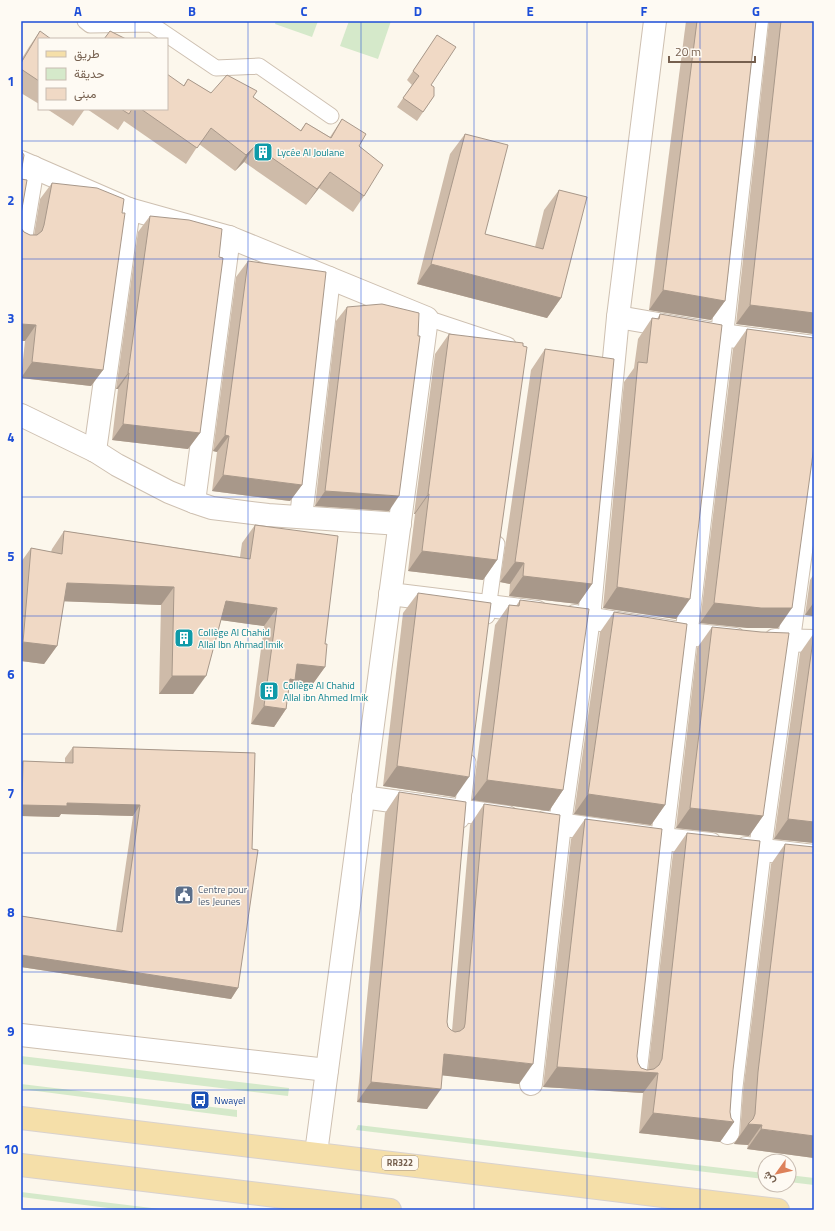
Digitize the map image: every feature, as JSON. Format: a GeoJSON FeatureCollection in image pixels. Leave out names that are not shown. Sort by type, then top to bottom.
{"type":"FeatureCollection","features":[{"type":"Feature","properties":{"kind":"main road","name":"RR322"},"geometry":{"type":"LineString","coordinates":[[21,1118],[778,1210]]}},
{"type":"Feature","properties":{"kind":"main road"},"geometry":{"type":"LineString","coordinates":[[21,1165],[390,1210]]}},
{"type":"Feature","properties":{"kind":"street"},"geometry":{"type":"LineString","coordinates":[[531,1084],[560,824],[590,618],[618,317],[656,21]]}},
{"type":"Feature","properties":{"kind":"street"},"geometry":{"type":"LineString","coordinates":[[635,1078],[722,335],[757,21]]}},
{"type":"Feature","properties":{"kind":"street"},"geometry":{"type":"LineString","coordinates":[[21,239],[27,165],[129,209],[229,237],[427,318],[316,1153]]}},
{"type":"Feature","properties":{"kind":"street"},"geometry":{"type":"LineString","coordinates":[[96,451],[129,209]]}},
{"type":"Feature","properties":{"kind":"street"},"geometry":{"type":"LineString","coordinates":[[194,502],[229,237]]}},
{"type":"Feature","properties":{"kind":"street"},"geometry":{"type":"LineString","coordinates":[[301,517],[329,278]]}},
{"type":"Feature","properties":{"kind":"street"},"geometry":{"type":"LineString","coordinates":[[618,317],[722,335],[814,347]]}},
{"type":"Feature","properties":{"kind":"street"},"geometry":{"type":"LineString","coordinates":[[21,415],[96,451],[144,480],[194,502],[212,508],[301,517],[400,524]]}},
{"type":"Feature","properties":{"kind":"street"},"geometry":{"type":"LineString","coordinates":[[728,1133],[731,1091],[760,850],[814,457]]}},
{"type":"Feature","properties":{"kind":"street"},"geometry":{"type":"LineString","coordinates":[[390,594],[590,618],[687,634],[747,640],[814,641]]}},
{"type":"Feature","properties":{"kind":"street"},"geometry":{"type":"LineString","coordinates":[[363,797],[662,839],[814,856]]}},
{"type":"Feature","properties":{"kind":"street"},"geometry":{"type":"LineString","coordinates":[[21,1035],[327,1070]]}},
{"type":"Feature","properties":{"kind":"lane"},"geometry":{"type":"LineString","coordinates":[[84,21],[90,25],[151,24],[216,68],[259,66],[331,116]]}},
{"type":"Feature","properties":{"kind":"lane"},"geometry":{"type":"LineString","coordinates":[[427,318],[515,347],[521,352]]}},
{"type":"Feature","properties":{"kind":"lane"},"geometry":{"type":"LineString","coordinates":[[485,630],[499,529]]}},
{"type":"Feature","properties":{"kind":"lane"},"geometry":{"type":"LineString","coordinates":[[460,834],[470,748]]}},
{"type":"Feature","properties":{"kind":"green space"},"geometry":{"type":"Polygon","coordinates":[[[276,21],[318,21],[312,37],[275,24],[276,21]]]}},
{"type":"Feature","properties":{"kind":"green space"},"geometry":{"type":"Polygon","coordinates":[[[349,21],[391,21],[378,59],[340,46],[349,21]]]}},
{"type":"Feature","properties":{"kind":"green space"},"geometry":{"type":"Polygon","coordinates":[[[21,1056],[289,1088],[288,1096],[21,1064],[21,1056]]]}},
{"type":"Feature","properties":{"kind":"green space"},"geometry":{"type":"Polygon","coordinates":[[[21,1084],[237,1110],[237,1117],[21,1089],[21,1084]]]}},
{"type":"Feature","properties":{"kind":"green space"},"geometry":{"type":"Polygon","coordinates":[[[358,1125],[757,1172],[757,1178],[356,1130],[358,1125]]]}},
{"type":"Feature","properties":{"kind":"green space"},"geometry":{"type":"Polygon","coordinates":[[[797,1176],[814,1178],[814,1185],[797,1183],[797,1176]]]}},
{"type":"Feature","properties":{"kind":"green space"},"geometry":{"type":"Polygon","coordinates":[[[21,1192],[168,1210],[124,1210],[21,1197],[21,1192]]]}},
{"type":"Feature","properties":{"kind":"building"},"geometry":{"type":"Polygon","coordinates":[[[697,21],[756,21],[725,301],[663,290],[697,21]]]}},
{"type":"Feature","properties":{"kind":"building"},"geometry":{"type":"Polygon","coordinates":[[[781,21],[814,21],[814,313],[750,305],[781,21]]]}},
{"type":"Feature","properties":{"kind":"building"},"geometry":{"type":"Polygon","coordinates":[[[40,31],[50,38],[38,38],[38,80],[21,69],[21,63],[40,31]]]}},
{"type":"Feature","properties":{"kind":"building"},"geometry":{"type":"Polygon","coordinates":[[[110,31],[124,38],[105,38],[110,31]]]}},
{"type":"Feature","properties":{"kind":"building"},"geometry":{"type":"Polygon","coordinates":[[[437,35],[456,47],[431,85],[434,87],[434,96],[423,112],[403,98],[419,76],[413,71],[437,35]]]}},
{"type":"Feature","properties":{"kind":"building"},"geometry":{"type":"Polygon","coordinates":[[[168,75],[184,86],[188,79],[211,93],[227,75],[257,91],[253,97],[301,131],[306,123],[331,138],[342,119],[366,134],[359,146],[383,165],[364,196],[330,172],[317,189],[255,146],[246,155],[211,128],[197,148],[142,110],[168,110],[168,75]]]}},
{"type":"Feature","properties":{"kind":"building"},"geometry":{"type":"Polygon","coordinates":[[[123,110],[131,110],[129,114],[123,110]]]}},
{"type":"Feature","properties":{"kind":"building"},"geometry":{"type":"Polygon","coordinates":[[[465,134],[508,145],[485,234],[543,249],[559,190],[587,197],[561,298],[431,264],[465,134]]]}},
{"type":"Feature","properties":{"kind":"building"},"geometry":{"type":"Polygon","coordinates":[[[21,150],[24,155],[21,173],[21,150]]]}},
{"type":"Feature","properties":{"kind":"building"},"geometry":{"type":"Polygon","coordinates":[[[21,179],[27,180],[21,214],[21,179]]]}},
{"type":"Feature","properties":{"kind":"building"},"geometry":{"type":"Polygon","coordinates":[[[52,183],[97,188],[124,199],[122,213],[125,213],[103,370],[32,362],[36,325],[21,324],[21,228],[24,232],[30,235],[37,235],[42,231],[52,183]]]}},
{"type":"Feature","properties":{"kind":"building"},"geometry":{"type":"Polygon","coordinates":[[[150,216],[189,220],[222,229],[219,257],[223,258],[200,433],[123,424],[128,373],[150,216]]]}},
{"type":"Feature","properties":{"kind":"building"},"geometry":{"type":"Polygon","coordinates":[[[248,261],[326,272],[302,485],[223,475],[229,436],[225,435],[248,261]]]}},
{"type":"Feature","properties":{"kind":"building"},"geometry":{"type":"Polygon","coordinates":[[[382,304],[419,313],[418,336],[420,336],[399,496],[325,491],[347,307],[382,304]]]}},
{"type":"Feature","properties":{"kind":"building"},"geometry":{"type":"Polygon","coordinates":[[[660,314],[722,325],[690,599],[617,587],[638,362],[647,363],[652,318],[659,319],[660,314]]]}},
{"type":"Feature","properties":{"kind":"building"},"geometry":{"type":"Polygon","coordinates":[[[747,329],[814,338],[814,446],[792,608],[761,608],[714,603],[747,329]]]}},
{"type":"Feature","properties":{"kind":"building"},"geometry":{"type":"Polygon","coordinates":[[[449,334],[523,343],[523,346],[527,347],[497,560],[422,551],[449,334]]]}},
{"type":"Feature","properties":{"kind":"building"},"geometry":{"type":"Polygon","coordinates":[[[545,349],[614,359],[592,584],[523,576],[524,563],[515,562],[545,349]]]}},
{"type":"Feature","properties":{"kind":"building"},"geometry":{"type":"Polygon","coordinates":[[[255,525],[338,536],[325,644],[327,644],[325,667],[297,664],[295,680],[290,679],[286,709],[264,706],[277,608],[226,601],[206,676],[172,676],[174,587],[67,583],[57,646],[23,642],[31,548],[62,554],[64,531],[250,559],[255,525]]]}},
{"type":"Feature","properties":{"kind":"building"},"geometry":{"type":"Polygon","coordinates":[[[418,593],[491,603],[469,777],[397,766],[418,593]]]}},
{"type":"Feature","properties":{"kind":"building"},"geometry":{"type":"Polygon","coordinates":[[[520,600],[589,609],[563,790],[487,780],[509,605],[519,606],[520,600]]]}},
{"type":"Feature","properties":{"kind":"building"},"geometry":{"type":"Polygon","coordinates":[[[614,612],[687,624],[665,805],[588,794],[614,612]]]}},
{"type":"Feature","properties":{"kind":"building"},"geometry":{"type":"Polygon","coordinates":[[[712,627],[789,633],[763,816],[690,808],[712,627]]]}},
{"type":"Feature","properties":{"kind":"building"},"geometry":{"type":"Polygon","coordinates":[[[814,633],[814,822],[788,819],[814,633]]]}},
{"type":"Feature","properties":{"kind":"building"},"geometry":{"type":"Polygon","coordinates":[[[73,747],[255,753],[252,849],[258,850],[238,988],[21,955],[21,916],[122,932],[140,805],[67,803],[67,806],[22,805],[23,761],[73,763],[73,747]]]}},
{"type":"Feature","properties":{"kind":"building"},"geometry":{"type":"Polygon","coordinates":[[[399,792],[466,802],[447,1022],[448,1027],[455,1032],[464,1028],[465,1024],[484,804],[560,815],[533,1064],[444,1054],[441,1089],[371,1082],[399,792]]]}},
{"type":"Feature","properties":{"kind":"building"},"geometry":{"type":"Polygon","coordinates":[[[585,819],[662,829],[637,1056],[638,1063],[641,1068],[647,1070],[654,1069],[659,1065],[662,1059],[687,833],[760,841],[733,1070],[730,1112],[731,1118],[734,1122],[653,1113],[658,1073],[557,1067],[585,819]]]}},
{"type":"Feature","properties":{"kind":"building"},"geometry":{"type":"Polygon","coordinates":[[[785,844],[814,847],[814,1136],[761,1129],[762,1125],[748,1124],[753,1119],[755,1114],[758,1072],[785,844]]]}},
{"type":"Feature","properties":{"kind":"place","name":"Lycée Al Joulane"},"geometry":{"type":"Point","coordinates":[263,152]}},
{"type":"Feature","properties":{"kind":"place","name":"Collège Al Chahid Allal Ibn Ahmad Imik"},"geometry":{"type":"Point","coordinates":[184,638]}},
{"type":"Feature","properties":{"kind":"place","name":"Collège Al Chahid Allal ibn Ahmed Imik"},"geometry":{"type":"Point","coordinates":[269,691]}},
{"type":"Feature","properties":{"kind":"place","name":"Centre pour les Jeunes"},"geometry":{"type":"Point","coordinates":[184,895]}},
{"type":"Feature","properties":{"kind":"place","name":"Nwayel"},"geometry":{"type":"Point","coordinates":[200,1100]}}]}
